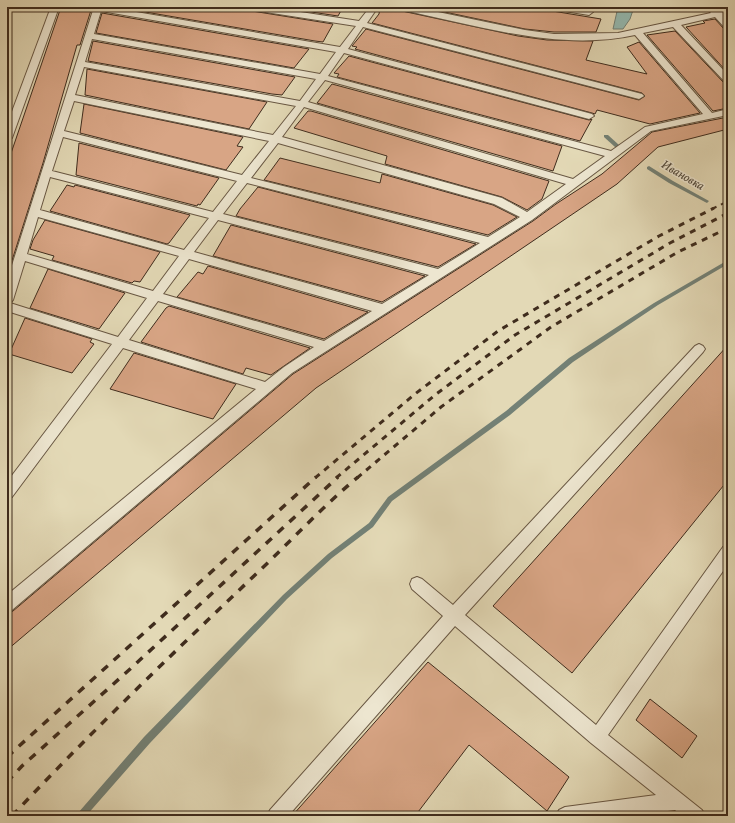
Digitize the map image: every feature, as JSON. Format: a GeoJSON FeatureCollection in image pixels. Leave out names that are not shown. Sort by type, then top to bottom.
{"type":"FeatureCollection","features":[{"type":"Feature","properties":{"kind":"lane"},"geometry":{"type":"LineString","coordinates":[[7,138],[55,7]]}},
{"type":"Feature","properties":{"kind":"lane"},"geometry":{"type":"LineString","coordinates":[[252,7],[361,24],[639,96]]}},
{"type":"Feature","properties":{"kind":"lane"},"geometry":{"type":"LineString","coordinates":[[7,493],[186,254],[303,104],[374,7]]}},
{"type":"Feature","properties":{"kind":"lane"},"geometry":{"type":"LineString","coordinates":[[402,7],[526,33],[554,37],[618,36],[674,23],[712,10],[728,12]]}},
{"type":"Feature","properties":{"kind":"lane"},"geometry":{"type":"LineString","coordinates":[[558,7],[588,12]]}},
{"type":"Feature","properties":{"kind":"lane"},"geometry":{"type":"LineString","coordinates":[[7,300],[98,8],[342,50],[589,116]]}},
{"type":"Feature","properties":{"kind":"lane"},"geometry":{"type":"LineString","coordinates":[[712,10],[728,26]]}},
{"type":"Feature","properties":{"kind":"lane"},"geometry":{"type":"LineString","coordinates":[[674,23],[728,80]]}},
{"type":"Feature","properties":{"kind":"lane"},"geometry":{"type":"LineString","coordinates":[[637,32],[710,116]]}},
{"type":"Feature","properties":{"kind":"lane"},"geometry":{"type":"LineString","coordinates":[[89,36],[323,77],[613,155]]}},
{"type":"Feature","properties":{"kind":"lane"},"geometry":{"type":"LineString","coordinates":[[80,64],[303,104],[574,183]]}},
{"type":"Feature","properties":{"kind":"lane"},"geometry":{"type":"LineString","coordinates":[[70,96],[276,138],[498,200],[528,217]]}},
{"type":"Feature","properties":{"kind":"lane"},"geometry":{"type":"LineString","coordinates":[[7,604],[288,370],[488,241],[528,217],[648,129],[728,112]]}},
{"type":"Feature","properties":{"kind":"lane"},"geometry":{"type":"LineString","coordinates":[[59,133],[488,241]]}},
{"type":"Feature","properties":{"kind":"lane"},"geometry":{"type":"LineString","coordinates":[[47,172],[439,273]]}},
{"type":"Feature","properties":{"kind":"lane"},"geometry":{"type":"LineString","coordinates":[[35,212],[382,309]]}},
{"type":"Feature","properties":{"kind":"lane"},"geometry":{"type":"LineString","coordinates":[[21,256],[326,346]]}},
{"type":"Feature","properties":{"kind":"lane"},"geometry":{"type":"LineString","coordinates":[[7,307],[268,388]]}},
{"type":"Feature","properties":{"kind":"lane"},"geometry":{"type":"LineString","coordinates":[[276,816],[454,615],[699,349]]}},
{"type":"Feature","properties":{"kind":"lane"},"geometry":{"type":"LineString","coordinates":[[597,737],[728,552]]}},
{"type":"Feature","properties":{"kind":"lane"},"geometry":{"type":"LineString","coordinates":[[417,584],[597,737],[696,816]]}},
{"type":"Feature","properties":{"kind":"lane"},"geometry":{"type":"LineString","coordinates":[[565,816],[678,801]]}},
{"type":"Feature","properties":{"kind":"water"},"geometry":{"type":"Polygon","coordinates":[[[618,7],[634,7],[630,19],[623,29],[613,29],[618,7]]]}},
{"type":"Feature","properties":{"kind":"building"},"geometry":{"type":"Polygon","coordinates":[[[61,7],[92,7],[80,45],[77,45],[43,163],[9,270],[7,270],[7,165],[61,7]]]}},
{"type":"Feature","properties":{"kind":"building"},"geometry":{"type":"Polygon","coordinates":[[[116,7],[247,7],[252,11],[333,24],[323,42],[116,7]]]}},
{"type":"Feature","properties":{"kind":"building"},"geometry":{"type":"Polygon","coordinates":[[[278,7],[343,7],[338,16],[278,7]]]}},
{"type":"Feature","properties":{"kind":"building"},"geometry":{"type":"Polygon","coordinates":[[[380,7],[397,7],[402,11],[518,36],[547,40],[593,41],[586,60],[647,74],[627,47],[639,42],[700,113],[650,124],[597,110],[595,114],[355,49],[357,47],[352,46],[366,29],[639,100],[645,96],[642,93],[372,23],[379,14],[380,7]]]}},
{"type":"Feature","properties":{"kind":"building"},"geometry":{"type":"Polygon","coordinates":[[[421,7],[528,7],[601,19],[596,32],[554,32],[525,29],[421,7]]]}},
{"type":"Feature","properties":{"kind":"building"},"geometry":{"type":"Polygon","coordinates":[[[102,13],[309,49],[294,68],[96,33],[102,13]]]}},
{"type":"Feature","properties":{"kind":"building"},"geometry":{"type":"Polygon","coordinates":[[[715,19],[724,29],[728,30],[728,73],[686,27],[705,23],[703,21],[715,19]]]}},
{"type":"Feature","properties":{"kind":"building"},"geometry":{"type":"Polygon","coordinates":[[[675,31],[724,83],[728,84],[728,108],[713,111],[647,35],[675,31]]]}},
{"type":"Feature","properties":{"kind":"building"},"geometry":{"type":"Polygon","coordinates":[[[93,41],[295,77],[282,95],[272,94],[88,61],[93,41]]]}},
{"type":"Feature","properties":{"kind":"building"},"geometry":{"type":"Polygon","coordinates":[[[349,56],[589,120],[592,119],[580,141],[337,77],[339,74],[334,73],[349,56]]]}},
{"type":"Feature","properties":{"kind":"building"},"geometry":{"type":"Polygon","coordinates":[[[87,69],[267,102],[249,129],[85,95],[87,69]]]}},
{"type":"Feature","properties":{"kind":"building"},"geometry":{"type":"Polygon","coordinates":[[[332,84],[562,146],[553,171],[317,103],[332,84]]]}},
{"type":"Feature","properties":{"kind":"building"},"geometry":{"type":"Polygon","coordinates":[[[84,104],[243,137],[237,146],[243,147],[226,170],[80,133],[84,104]]]}},
{"type":"Feature","properties":{"kind":"building"},"geometry":{"type":"Polygon","coordinates":[[[308,111],[549,181],[542,199],[527,210],[502,197],[385,164],[387,156],[294,128],[308,111]]]}},
{"type":"Feature","properties":{"kind":"building"},"geometry":{"type":"Polygon","coordinates":[[[728,117],[728,129],[658,147],[617,184],[316,388],[7,650],[7,614],[13,611],[293,374],[533,221],[602,174],[652,132],[728,117]]]}},
{"type":"Feature","properties":{"kind":"building"},"geometry":{"type":"Polygon","coordinates":[[[79,143],[219,178],[200,205],[198,204],[197,206],[76,175],[79,143]]]}},
{"type":"Feature","properties":{"kind":"building"},"geometry":{"type":"Polygon","coordinates":[[[280,158],[380,183],[382,174],[493,205],[517,217],[488,235],[264,180],[280,158]]]}},
{"type":"Feature","properties":{"kind":"building"},"geometry":{"type":"Polygon","coordinates":[[[67,185],[74,187],[75,185],[190,215],[167,244],[50,211],[67,185]]]}},
{"type":"Feature","properties":{"kind":"building"},"geometry":{"type":"Polygon","coordinates":[[[258,187],[476,244],[438,267],[236,216],[258,187]]]}},
{"type":"Feature","properties":{"kind":"building"},"geometry":{"type":"Polygon","coordinates":[[[45,220],[160,252],[140,282],[134,281],[132,283],[52,260],[54,256],[30,249],[33,240],[45,220]]]}},
{"type":"Feature","properties":{"kind":"building"},"geometry":{"type":"Polygon","coordinates":[[[231,225],[425,276],[382,302],[213,256],[231,225]]]}},
{"type":"Feature","properties":{"kind":"building"},"geometry":{"type":"Polygon","coordinates":[[[208,266],[368,312],[324,339],[177,297],[198,272],[203,274],[208,266]]]}},
{"type":"Feature","properties":{"kind":"building"},"geometry":{"type":"Polygon","coordinates":[[[48,269],[125,293],[99,329],[30,308],[48,269]]]}},
{"type":"Feature","properties":{"kind":"building"},"geometry":{"type":"Polygon","coordinates":[[[169,306],[310,348],[271,375],[246,368],[243,374],[141,342],[169,306]]]}},
{"type":"Feature","properties":{"kind":"building"},"geometry":{"type":"Polygon","coordinates":[[[25,318],[92,339],[90,342],[94,344],[72,373],[9,354],[25,318]]]}},
{"type":"Feature","properties":{"kind":"building"},"geometry":{"type":"Polygon","coordinates":[[[728,345],[728,480],[572,673],[493,606],[728,345]]]}},
{"type":"Feature","properties":{"kind":"building"},"geometry":{"type":"Polygon","coordinates":[[[134,353],[236,384],[213,419],[110,389],[134,353]]]}},
{"type":"Feature","properties":{"kind":"building"},"geometry":{"type":"Polygon","coordinates":[[[428,662],[569,777],[547,811],[469,745],[415,816],[292,816],[428,662]]]}},
{"type":"Feature","properties":{"kind":"building"},"geometry":{"type":"Polygon","coordinates":[[[650,699],[697,736],[682,758],[636,720],[650,699]]]}},
{"type":"Feature","properties":{"kind":"waterway","name":"Ивановка"},"geometry":{"type":"LineString","coordinates":[[606,136],[617,146]]}},
{"type":"Feature","properties":{"kind":"waterway","name":"Ивановка"},"geometry":{"type":"LineString","coordinates":[[649,168],[671,182],[707,201]]}},
{"type":"Feature","properties":{"kind":"waterway"},"geometry":{"type":"LineString","coordinates":[[81,816],[147,740],[285,597],[330,556],[371,525],[390,499],[508,413],[571,360],[656,304],[728,262]]}},
{"type":"Feature","properties":{"kind":"railway"},"geometry":{"type":"LineString","coordinates":[[714,208],[728,201]]}},
{"type":"Feature","properties":{"kind":"railway"},"geometry":{"type":"LineString","coordinates":[[315,478],[415,394],[498,331],[659,236],[714,208]]}},
{"type":"Feature","properties":{"kind":"railway"},"geometry":{"type":"LineString","coordinates":[[336,478],[435,395],[515,335],[670,243],[728,213]]}},
{"type":"Feature","properties":{"kind":"railway"},"geometry":{"type":"LineString","coordinates":[[357,478],[441,407],[551,327],[678,252],[728,228]]}},
{"type":"Feature","properties":{"kind":"railway"},"geometry":{"type":"LineString","coordinates":[[7,757],[316,477]]}},
{"type":"Feature","properties":{"kind":"railway"},"geometry":{"type":"LineString","coordinates":[[7,782],[22,766],[129,670],[338,477]]}},
{"type":"Feature","properties":{"kind":"railway"},"geometry":{"type":"LineString","coordinates":[[12,816],[71,754],[193,634],[319,512],[358,477]]}}]}
